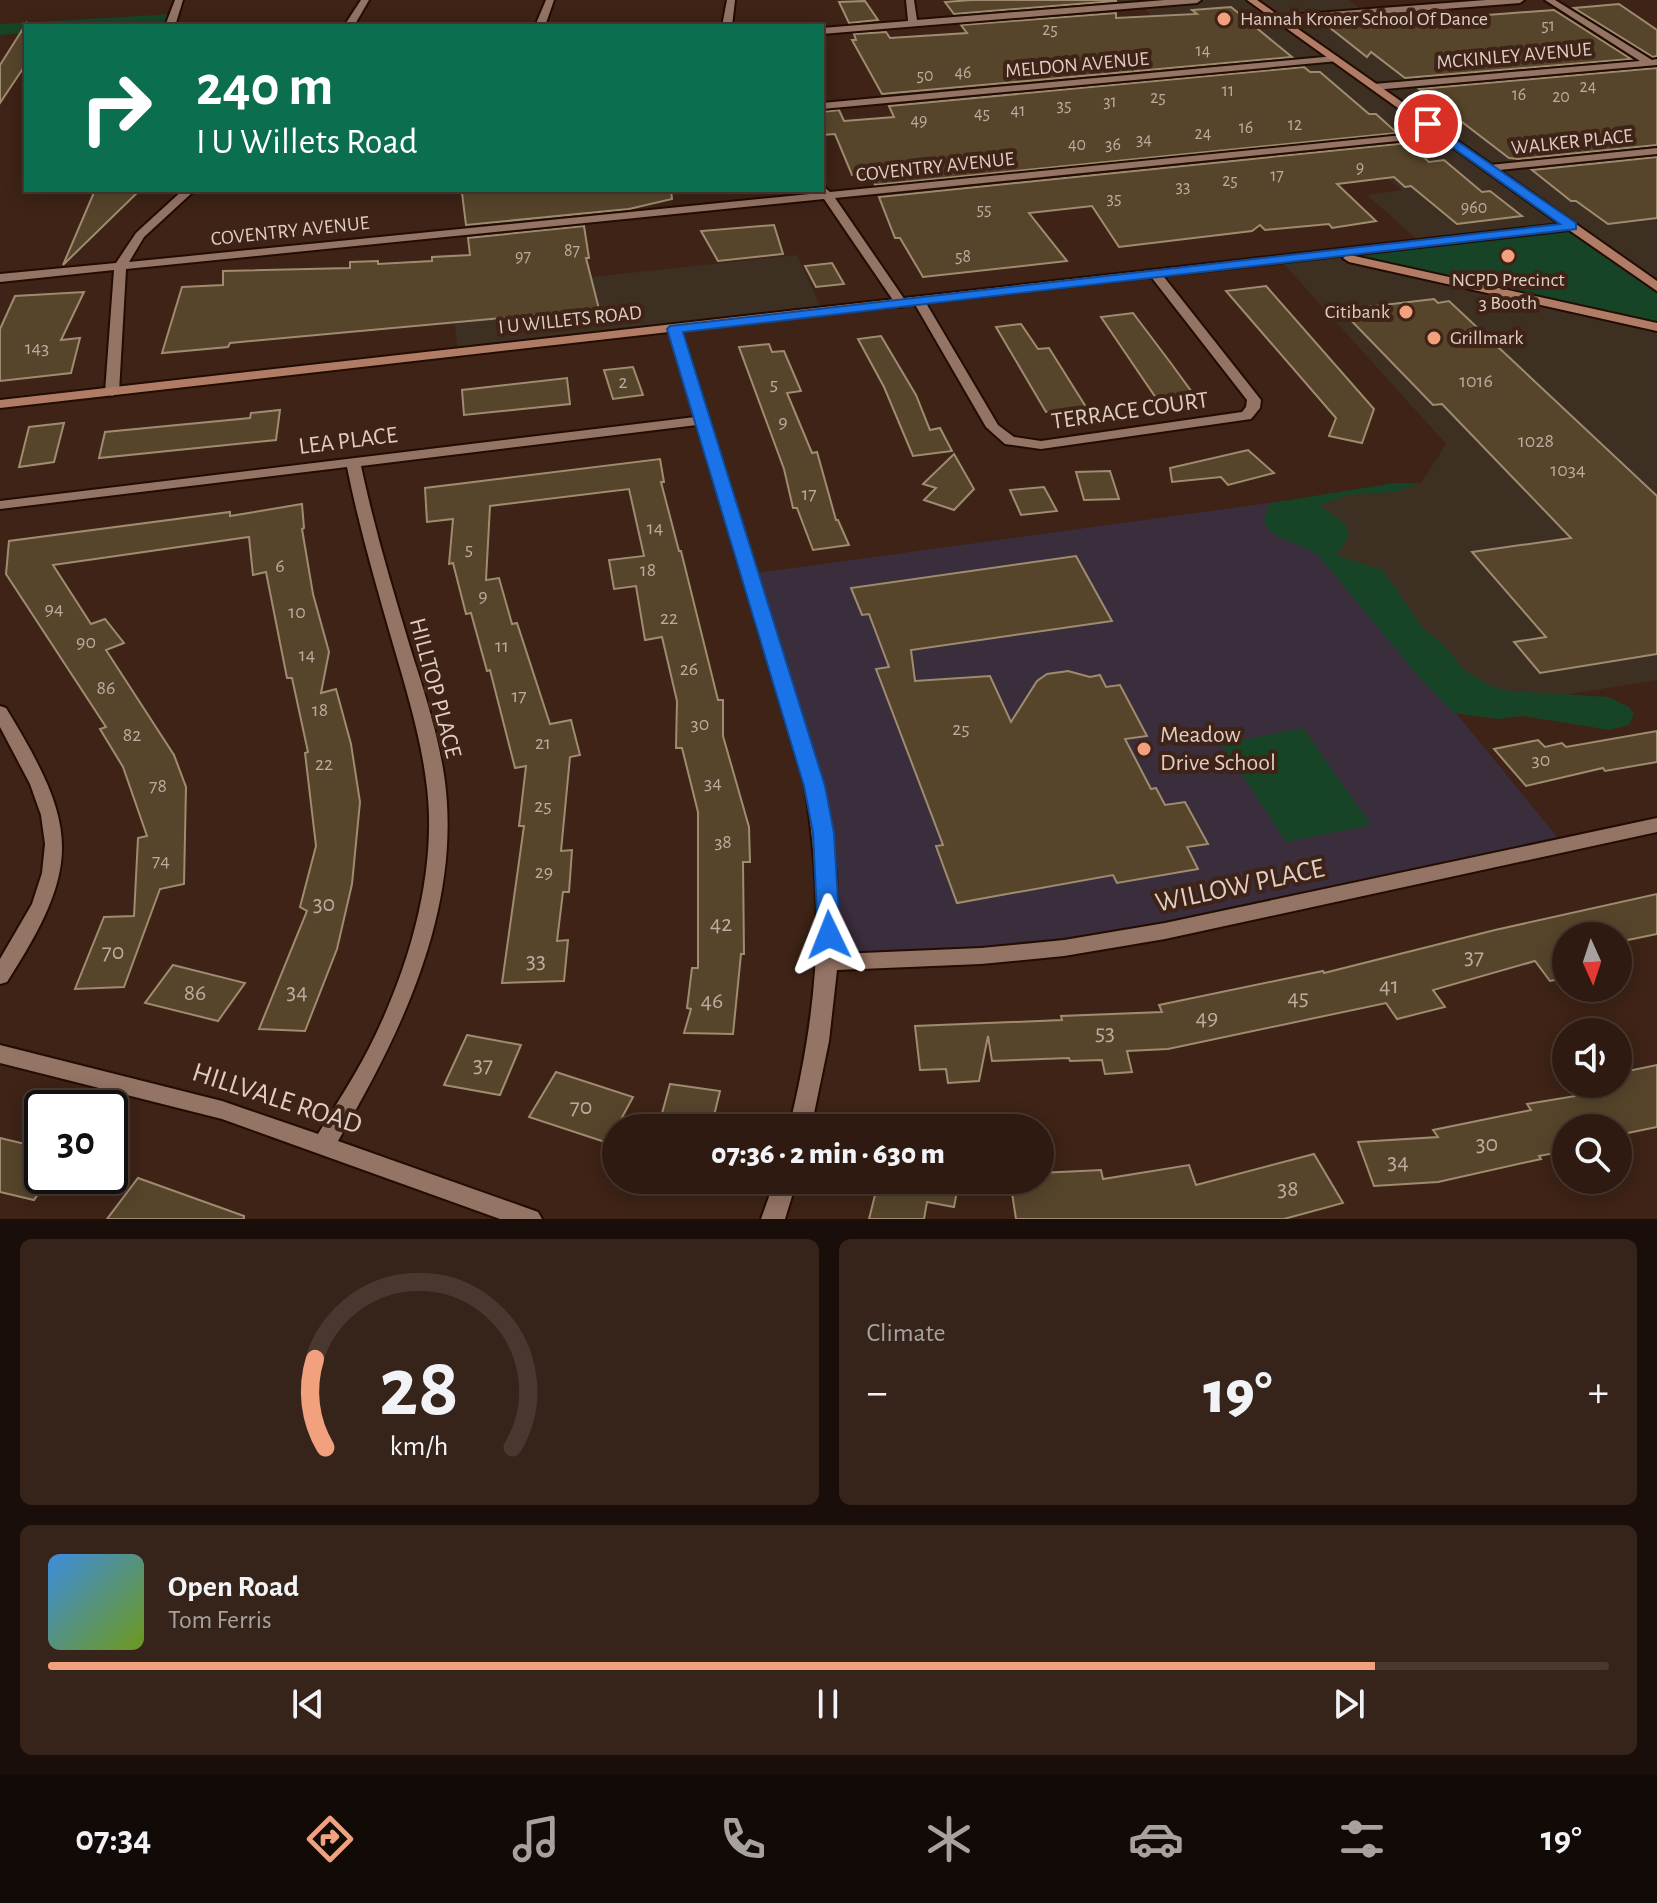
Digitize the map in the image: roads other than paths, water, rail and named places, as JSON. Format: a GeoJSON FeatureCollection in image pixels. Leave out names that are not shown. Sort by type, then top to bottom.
{"type":"FeatureCollection","features":[{"type":"Feature","properties":{"kind":"main road"},"geometry":{"type":"LineString","coordinates":[[1251,0],[1657,287]]}},
{"type":"Feature","properties":{"kind":"main road","name":"I U WILLETS ROAD"},"geometry":{"type":"LineString","coordinates":[[0,404],[1572,226]]}},
{"type":"Feature","properties":{"kind":"main road","name":"I U WILLETS ROAD"},"geometry":{"type":"LineString","coordinates":[[1336,255],[1657,327]]}},
{"type":"Feature","properties":{"kind":"street"},"geometry":{"type":"LineString","coordinates":[[171,24],[179,0]]}},
{"type":"Feature","properties":{"kind":"street"},"geometry":{"type":"LineString","coordinates":[[350,24],[365,0]]}},
{"type":"Feature","properties":{"kind":"street"},"geometry":{"type":"LineString","coordinates":[[541,24],[550,0]]}},
{"type":"Feature","properties":{"kind":"street"},"geometry":{"type":"LineString","coordinates":[[727,24],[731,0]]}},
{"type":"Feature","properties":{"kind":"street"},"geometry":{"type":"LineString","coordinates":[[910,0],[913,23]]}},
{"type":"Feature","properties":{"kind":"street"},"geometry":{"type":"LineString","coordinates":[[824,31],[1197,0]]}},
{"type":"Feature","properties":{"kind":"street"},"geometry":{"type":"LineString","coordinates":[[1278,19],[1520,0]]}},
{"type":"Feature","properties":{"kind":"street"},"geometry":{"type":"LineString","coordinates":[[1549,0],[1653,62]]}},
{"type":"Feature","properties":{"kind":"street","name":"MELDON AVENUE"},"geometry":{"type":"LineString","coordinates":[[824,106],[1335,59]]}},
{"type":"Feature","properties":{"kind":"street","name":"MCKINLEY AVENUE"},"geometry":{"type":"LineString","coordinates":[[1374,87],[1653,62]]}},
{"type":"Feature","properties":{"kind":"street","name":"COVENTRY AVENUE"},"geometry":{"type":"LineString","coordinates":[[0,278],[825,192],[1443,134]]}},
{"type":"Feature","properties":{"kind":"street","name":"WALKER PLACE"},"geometry":{"type":"LineString","coordinates":[[1490,168],[1657,151]]}},
{"type":"Feature","properties":{"kind":"street"},"geometry":{"type":"LineString","coordinates":[[112,392],[120,266],[140,235],[187,192]]}},
{"type":"Feature","properties":{"kind":"street"},"geometry":{"type":"LineString","coordinates":[[825,192],[901,303]]}},
{"type":"Feature","properties":{"kind":"street","name":"TERRACE COURT"},"geometry":{"type":"LineString","coordinates":[[919,301],[993,427],[1010,441],[1041,445],[1246,416],[1253,408],[1254,400],[1156,275]]}},
{"type":"Feature","properties":{"kind":"street"},"geometry":{"type":"LineString","coordinates":[[675,329],[814,786],[823,833],[830,962],[817,1061],[804,1114]]}},
{"type":"Feature","properties":{"kind":"street","name":"LEA PLACE"},"geometry":{"type":"LineString","coordinates":[[0,505],[701,420]]}},
{"type":"Feature","properties":{"kind":"street","name":"HILLTOP PLACE"},"geometry":{"type":"LineString","coordinates":[[324,1145],[380,1047],[411,975],[436,872],[439,820],[430,746],[365,526],[353,462]]}},
{"type":"Feature","properties":{"kind":"street"},"geometry":{"type":"LineString","coordinates":[[0,712],[34,766],[55,838],[50,883],[34,919],[0,976]]}},
{"type":"Feature","properties":{"kind":"street","name":"WILLOW PLACE"},"geometry":{"type":"LineString","coordinates":[[830,962],[981,956],[1064,948],[1180,928],[1657,825]]}},
{"type":"Feature","properties":{"kind":"street","name":"HILLVALE ROAD"},"geometry":{"type":"LineString","coordinates":[[0,1054],[177,1097],[324,1145],[530,1219]]}},
{"type":"Feature","properties":{"kind":"street"},"geometry":{"type":"LineString","coordinates":[[773,1219],[781,1194]]}},
{"type":"Feature","properties":{"kind":"place","name":"Hannah Kroner School Of Dance"},"geometry":{"type":"Point","coordinates":[1224,19]}},
{"type":"Feature","properties":{"kind":"place","name":"NCPD Precinct 3 Booth"},"geometry":{"type":"Point","coordinates":[1508,256]}},
{"type":"Feature","properties":{"kind":"place","name":"Citibank"},"geometry":{"type":"Point","coordinates":[1406,312]}},
{"type":"Feature","properties":{"kind":"place","name":"Grillmark"},"geometry":{"type":"Point","coordinates":[1434,338]}},
{"type":"Feature","properties":{"kind":"place","name":"Meadow Drive School"},"geometry":{"type":"Point","coordinates":[1144,749]}}]}
